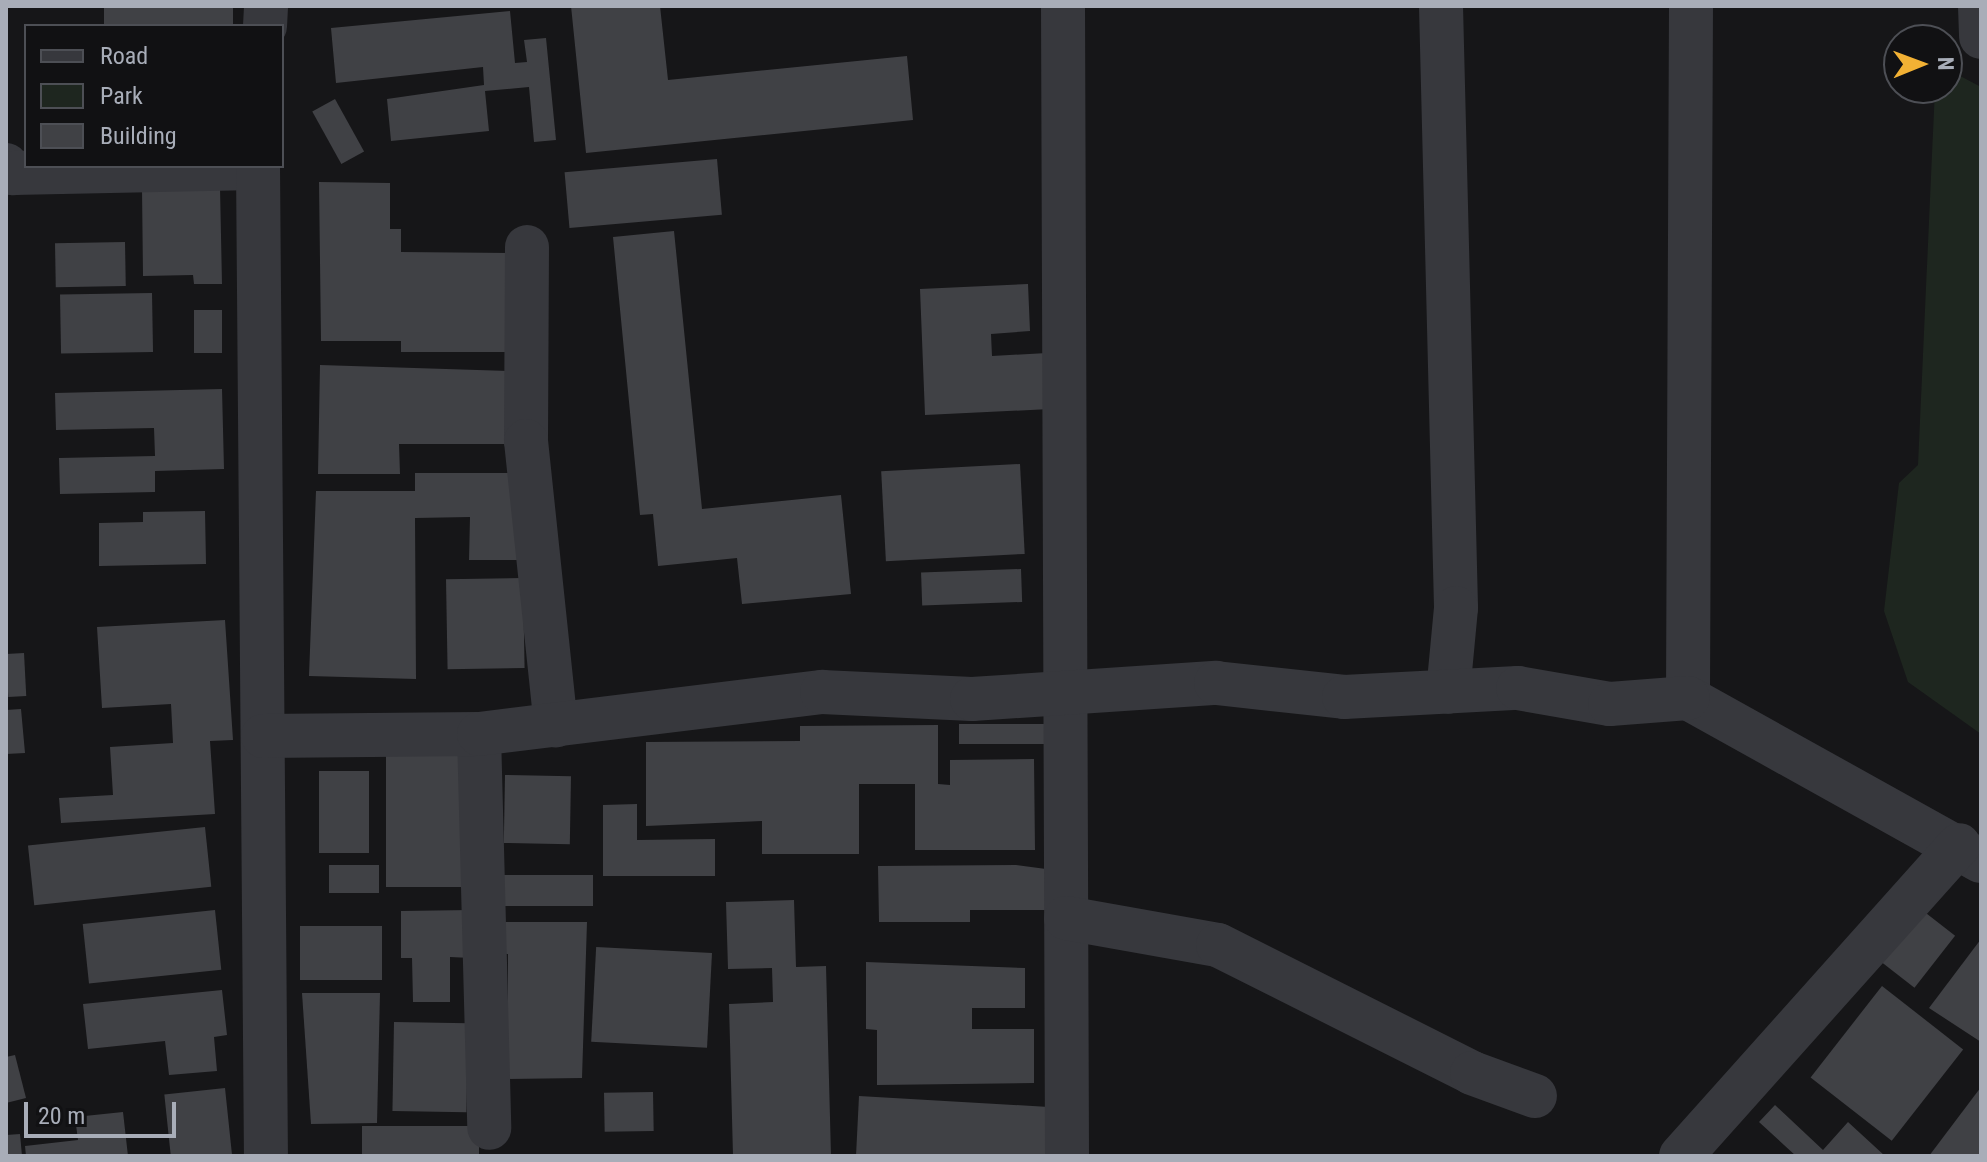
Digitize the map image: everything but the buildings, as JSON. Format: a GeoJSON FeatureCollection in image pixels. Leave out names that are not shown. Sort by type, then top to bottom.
{"type":"FeatureCollection","features":[{"type":"Feature","properties":{"kind":"street"},"geometry":{"type":"LineString","coordinates":[[1063,6],[1067,1156]]}},
{"type":"Feature","properties":{"kind":"street"},"geometry":{"type":"LineString","coordinates":[[1441,6],[1456,608],[1448,692]]}},
{"type":"Feature","properties":{"kind":"street"},"geometry":{"type":"LineString","coordinates":[[1688,698],[1691,6]]}},
{"type":"Feature","properties":{"kind":"street"},"geometry":{"type":"LineString","coordinates":[[1980,6],[1981,37]]}},
{"type":"Feature","properties":{"kind":"street"},"geometry":{"type":"LineString","coordinates":[[6,165],[13,173],[217,168]]}},
{"type":"Feature","properties":{"kind":"street"},"geometry":{"type":"LineString","coordinates":[[258,168],[266,1156]]}},
{"type":"Feature","properties":{"kind":"street"},"geometry":{"type":"LineString","coordinates":[[527,247],[526,441],[556,725]]}},
{"type":"Feature","properties":{"kind":"street"},"geometry":{"type":"LineString","coordinates":[[263,736],[479,734],[822,692],[972,699],[1065,689],[1216,683],[1344,697],[1518,688],[1610,704],[1688,698],[1970,853],[1681,1156]]}},
{"type":"Feature","properties":{"kind":"street"},"geometry":{"type":"LineString","coordinates":[[479,734],[489,1128]]}},
{"type":"Feature","properties":{"kind":"street"},"geometry":{"type":"LineString","coordinates":[[1066,918],[1218,945],[1472,1073],[1535,1096]]}},
{"type":"Feature","properties":{"kind":"green space"},"geometry":{"type":"Polygon","coordinates":[[[1963,77],[1981,87],[1981,734],[1908,682],[1884,611],[1899,483],[1918,465],[1934,104],[1963,104],[1963,77]]]}}]}
